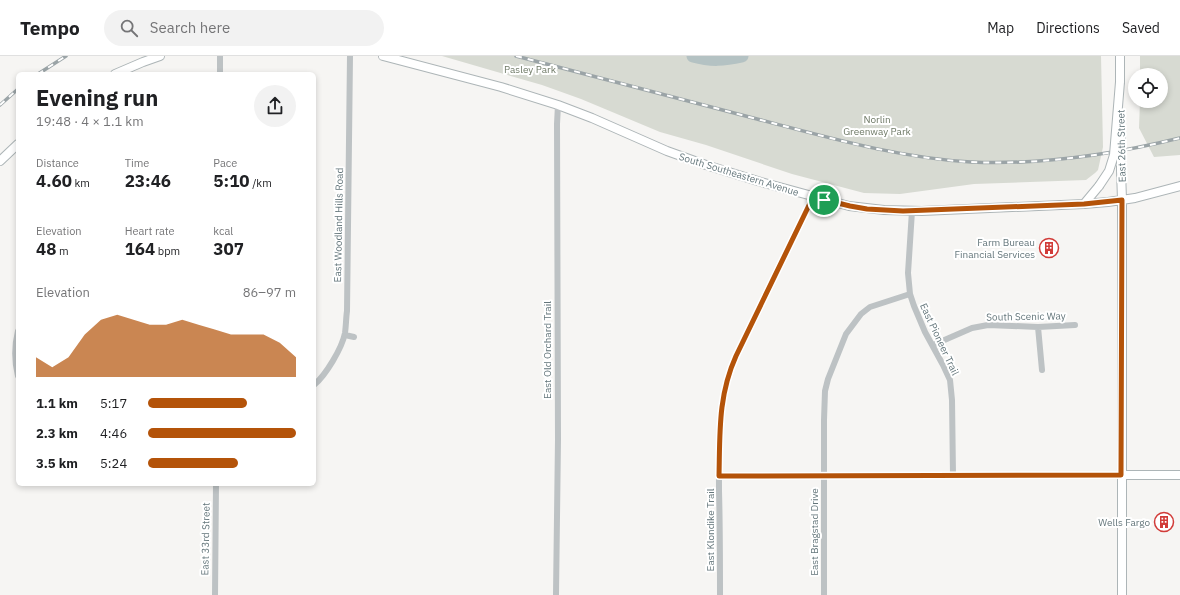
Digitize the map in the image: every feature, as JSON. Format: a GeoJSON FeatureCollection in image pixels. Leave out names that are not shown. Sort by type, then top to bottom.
{"type":"FeatureCollection","features":[{"type":"Feature","properties":{"kind":"main road"},"geometry":{"type":"LineString","coordinates":[[120,72],[160,56]]}},
{"type":"Feature","properties":{"kind":"main road","name":"South Southeastern Avenue"},"geometry":{"type":"LineString","coordinates":[[383,56],[501,87],[558,105],[690,160],[813,197],[867,209],[912,211],[1084,204],[1135,198],[1180,186]]}},
{"type":"Feature","properties":{"kind":"main road","name":"East 26th Street"},"geometry":{"type":"LineString","coordinates":[[1120,56],[1122,200],[1122,595]]}},
{"type":"Feature","properties":{"kind":"main road"},"geometry":{"type":"LineString","coordinates":[[1084,204],[1109,171],[1114,155],[1120,82]]}},
{"type":"Feature","properties":{"kind":"main road"},"geometry":{"type":"LineString","coordinates":[[0,161],[16,146]]}},
{"type":"Feature","properties":{"kind":"main road"},"geometry":{"type":"LineString","coordinates":[[1121,475],[1180,475]]}},
{"type":"Feature","properties":{"kind":"street"},"geometry":{"type":"LineString","coordinates":[[220,56],[220,72]]}},
{"type":"Feature","properties":{"kind":"street","name":"East Woodland Hills Road"},"geometry":{"type":"LineString","coordinates":[[316,383],[333,361],[345,335],[347,311],[350,56]]}},
{"type":"Feature","properties":{"kind":"street","name":"East Old Orchard Trail"},"geometry":{"type":"LineString","coordinates":[[556,595],[558,439],[558,105]]}},
{"type":"Feature","properties":{"kind":"street","name":"East Klondike Trail"},"geometry":{"type":"LineString","coordinates":[[720,595],[719,476],[720,428],[724,394],[736,356],[813,197]]}},
{"type":"Feature","properties":{"kind":"street","name":"East Pioneer Trail"},"geometry":{"type":"LineString","coordinates":[[912,211],[908,272],[910,294],[925,332],[944,365],[950,380],[952,400],[953,475]]}},
{"type":"Feature","properties":{"kind":"street","name":"East Bragstad Drive"},"geometry":{"type":"LineString","coordinates":[[824,595],[824,420],[825,391],[828,379],[846,334],[861,314],[870,307],[910,294]]}},
{"type":"Feature","properties":{"kind":"street","name":"South Scenic Way"},"geometry":{"type":"LineString","coordinates":[[933,345],[972,328],[988,325],[1038,327],[1075,325]]}},
{"type":"Feature","properties":{"kind":"street"},"geometry":{"type":"LineString","coordinates":[[1038,327],[1042,370]]}},
{"type":"Feature","properties":{"kind":"street"},"geometry":{"type":"LineString","coordinates":[[345,335],[354,337]]}},
{"type":"Feature","properties":{"kind":"street"},"geometry":{"type":"LineString","coordinates":[[16,340],[14,350],[16,368]]}},
{"type":"Feature","properties":{"kind":"street"},"geometry":{"type":"LineString","coordinates":[[719,476],[1121,475]]}},
{"type":"Feature","properties":{"kind":"street","name":"East 33rd Street"},"geometry":{"type":"LineString","coordinates":[[215,595],[216,486]]}},
{"type":"Feature","properties":{"kind":"green space","name":"Norlin Greenway Park"},"geometry":{"type":"Polygon","coordinates":[[[442,56],[1101,56],[1103,147],[1098,170],[1086,180],[974,184],[900,194],[864,193],[792,174],[706,145],[660,132],[581,99],[542,85],[442,56]]]}},
{"type":"Feature","properties":{"kind":"green space"},"geometry":{"type":"Polygon","coordinates":[[[1140,56],[1180,56],[1180,155],[1154,157],[1139,128],[1140,108],[1168,108],[1168,68],[1140,68],[1140,56]]]}},
{"type":"Feature","properties":{"kind":"waterway"},"geometry":{"type":"LineString","coordinates":[[693,56],[706,59],[742,56]]}},
{"type":"Feature","properties":{"kind":"railway"},"geometry":{"type":"LineString","coordinates":[[41,72],[66,56]]}},
{"type":"Feature","properties":{"kind":"railway"},"geometry":{"type":"LineString","coordinates":[[516,56],[863,146],[944,160],[997,163],[1076,158],[1180,138]]}},
{"type":"Feature","properties":{"kind":"railway"},"geometry":{"type":"LineString","coordinates":[[0,105],[16,91]]}},
{"type":"Feature","properties":{"kind":"place","name":"Farm Bureau Financial Services"},"geometry":{"type":"Point","coordinates":[1049,248]}},
{"type":"Feature","properties":{"kind":"place","name":"Wells Fargo"},"geometry":{"type":"Point","coordinates":[1164,522]}},
{"type":"Feature","properties":{"kind":"route"},"geometry":{"type":"LineString","coordinates":[[813,197],[824,200],[867,209],[922,211],[1084,204],[1122,200],[1121,475],[719,476],[722,407],[729,375],[736,356],[813,197]]}},
{"type":"Feature","properties":{"kind":"park label","name":"Pasley Park"},"geometry":{"type":"Point","coordinates":[530,69]}}]}
